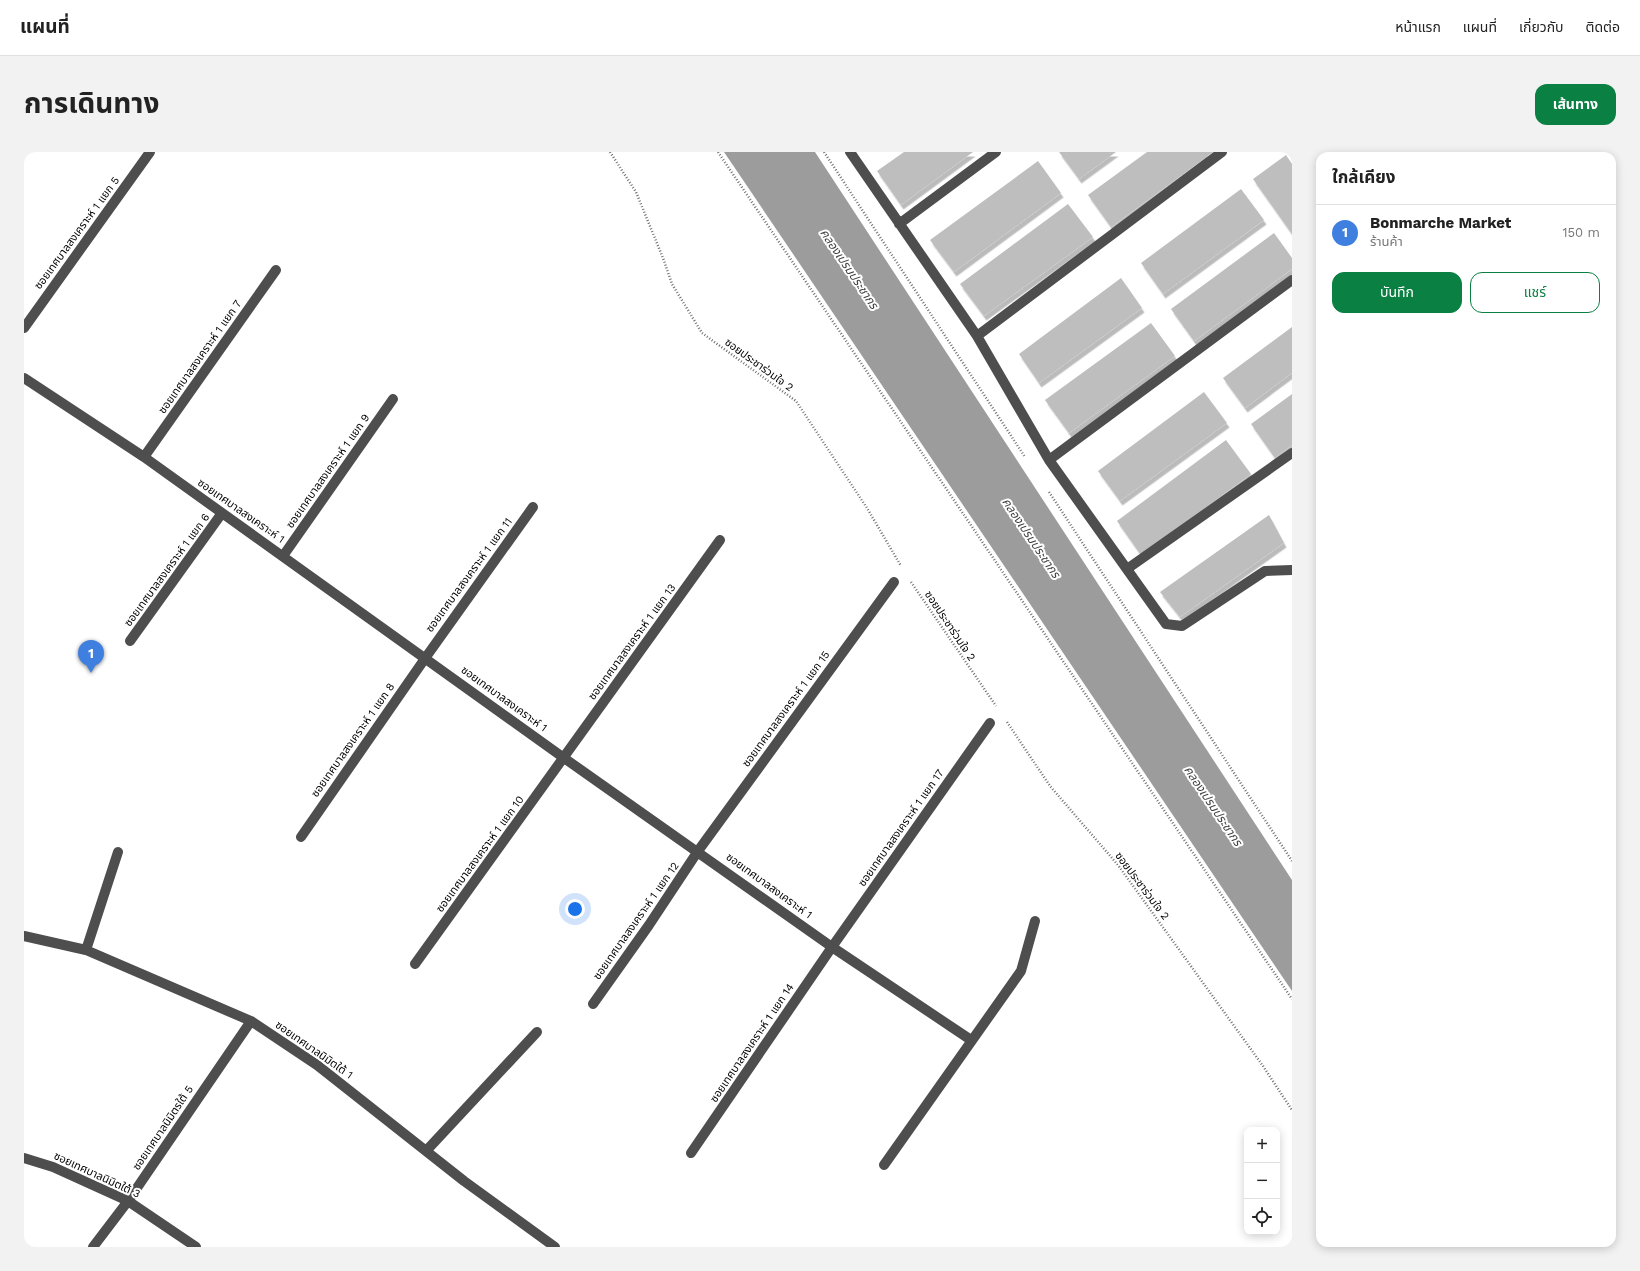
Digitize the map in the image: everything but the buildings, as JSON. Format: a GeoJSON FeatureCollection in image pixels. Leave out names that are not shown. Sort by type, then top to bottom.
{"type":"FeatureCollection","features":[{"type":"Feature","properties":{"kind":"street","name":"ซอยเทศบาลสงเคราะห์ 1 แยก 5"},"geometry":{"type":"LineString","coordinates":[[24,328],[150,152]]}},
{"type":"Feature","properties":{"kind":"street"},"geometry":{"type":"LineString","coordinates":[[850,152],[976,336],[1049,460],[1166,624],[1182,626],[1264,571],[1292,570]]}},
{"type":"Feature","properties":{"kind":"street"},"geometry":{"type":"LineString","coordinates":[[900,224],[996,152]]}},
{"type":"Feature","properties":{"kind":"street"},"geometry":{"type":"LineString","coordinates":[[976,336],[1222,152]]}},
{"type":"Feature","properties":{"kind":"street","name":"ซอยเทศบาลสงเคราะห์ 1 แยก 7"},"geometry":{"type":"LineString","coordinates":[[144,457],[276,270]]}},
{"type":"Feature","properties":{"kind":"street"},"geometry":{"type":"LineString","coordinates":[[1049,460],[1292,280]]}},
{"type":"Feature","properties":{"kind":"street","name":"ซอยเทศบาลสงเคราะห์ 1"},"geometry":{"type":"LineString","coordinates":[[24,378],[144,457],[426,657],[564,758],[832,946],[971,1040]]}},
{"type":"Feature","properties":{"kind":"street","name":"ซอยเทศบาลสงเคราะห์ 1 แยก 9"},"geometry":{"type":"LineString","coordinates":[[283,556],[393,399]]}},
{"type":"Feature","properties":{"kind":"street"},"geometry":{"type":"LineString","coordinates":[[1127,569],[1292,453]]}},
{"type":"Feature","properties":{"kind":"street","name":"ซอยเทศบาลสงเคราะห์ 1 แยก 11"},"geometry":{"type":"LineString","coordinates":[[426,657],[533,507]]}},
{"type":"Feature","properties":{"kind":"street","name":"ซอยเทศบาลสงเคราะห์ 1 แยก 6"},"geometry":{"type":"LineString","coordinates":[[130,641],[222,512]]}},
{"type":"Feature","properties":{"kind":"street","name":"ซอยเทศบาลสงเคราะห์ 1 แยก 13"},"geometry":{"type":"LineString","coordinates":[[564,758],[720,540]]}},
{"type":"Feature","properties":{"kind":"street","name":"ซอยเทศบาลสงเคราะห์ 1 แยก 15"},"geometry":{"type":"LineString","coordinates":[[698,851],[894,582]]}},
{"type":"Feature","properties":{"kind":"street","name":"ซอยเทศบาลสงเคราะห์ 1 แยก 8"},"geometry":{"type":"LineString","coordinates":[[301,837],[426,657]]}},
{"type":"Feature","properties":{"kind":"street","name":"ซอยเทศบาลสงเคราะห์ 1 แยก 17"},"geometry":{"type":"LineString","coordinates":[[832,946],[990,723]]}},
{"type":"Feature","properties":{"kind":"street","name":"ซอยเทศบาลสงเคราะห์ 1 แยก 10"},"geometry":{"type":"LineString","coordinates":[[415,964],[564,758]]}},
{"type":"Feature","properties":{"kind":"street","name":"ซอยเทศบาลสงเคราะห์ 1 แยก 12"},"geometry":{"type":"LineString","coordinates":[[592,1004],[649,925],[698,851]]}},
{"type":"Feature","properties":{"kind":"street"},"geometry":{"type":"LineString","coordinates":[[86,950],[118,852]]}},
{"type":"Feature","properties":{"kind":"street"},"geometry":{"type":"LineString","coordinates":[[884,1165],[1021,971],[1035,921]]}},
{"type":"Feature","properties":{"kind":"street","name":"ซอยเทศบาลนิมิตใต้ 1"},"geometry":{"type":"LineString","coordinates":[[24,936],[86,950],[251,1021],[317,1065],[426,1151],[555,1247]]}},
{"type":"Feature","properties":{"kind":"street","name":"ซอยเทศบาลสงเคราะห์ 1 แยก 14"},"geometry":{"type":"LineString","coordinates":[[691,1153],[832,946]]}},
{"type":"Feature","properties":{"kind":"street","name":"ซอยเทศบาลนิมิตรใต้ 5"},"geometry":{"type":"LineString","coordinates":[[93,1247],[128,1201],[251,1021]]}},
{"type":"Feature","properties":{"kind":"street"},"geometry":{"type":"LineString","coordinates":[[426,1151],[537,1032]]}},
{"type":"Feature","properties":{"kind":"street","name":"ซอยเทศบาลนิมิตใต้ 3"},"geometry":{"type":"LineString","coordinates":[[24,1158],[54,1167],[128,1201],[196,1247]]}},
{"type":"Feature","properties":{"kind":"path","name":"ซอยประชาร่วมใจ 2"},"geometry":{"type":"LineString","coordinates":[[610,152],[636,192],[672,284],[702,333],[796,401],[867,508],[903,570]]}},
{"type":"Feature","properties":{"kind":"path"},"geometry":{"type":"LineString","coordinates":[[718,152],[1292,1000]]}},
{"type":"Feature","properties":{"kind":"path"},"geometry":{"type":"LineString","coordinates":[[824,152],[1029,462]]}},
{"type":"Feature","properties":{"kind":"path"},"geometry":{"type":"LineString","coordinates":[[1046,489],[1292,861]]}},
{"type":"Feature","properties":{"kind":"path","name":"ซอยประชาร่วมใจ 2"},"geometry":{"type":"LineString","coordinates":[[907,577],[997,707]]}},
{"type":"Feature","properties":{"kind":"path","name":"ซอยประชาร่วมใจ 2"},"geometry":{"type":"LineString","coordinates":[[1006,720],[1050,786],[1118,865],[1263,1066],[1292,1110]]}},
{"type":"Feature","properties":{"kind":"water","name":"คลองเปรมประชากร"},"geometry":{"type":"Polygon","coordinates":[[[724,152],[815,152],[1292,880],[1292,991],[724,152]]]}},
{"type":"Feature","properties":{"kind":"place","name":"Bonmarche Market"},"geometry":{"type":"Point","coordinates":[91,673]}}]}
